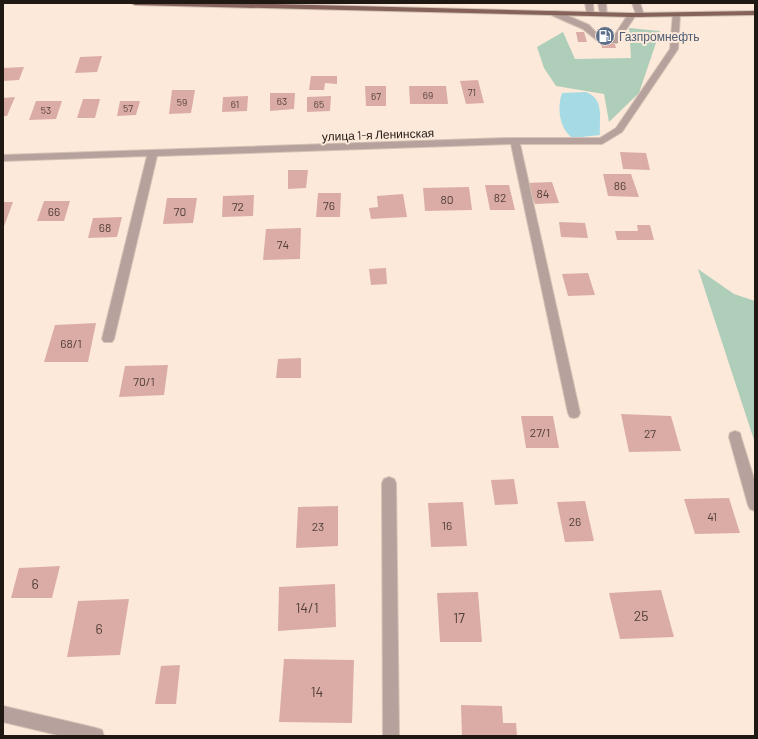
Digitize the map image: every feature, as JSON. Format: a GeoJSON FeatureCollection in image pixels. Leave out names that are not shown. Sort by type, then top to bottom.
{"type":"FeatureCollection","features":[{"type":"Feature","properties":{"kind":"main road"},"geometry":{"type":"LineString","coordinates":[[135,3],[316,5],[636,15],[755,13]]}},
{"type":"Feature","properties":{"kind":"street"},"geometry":{"type":"LineString","coordinates":[[589,3],[592,14]]}},
{"type":"Feature","properties":{"kind":"street"},"geometry":{"type":"LineString","coordinates":[[602,3],[604,14]]}},
{"type":"Feature","properties":{"kind":"street"},"geometry":{"type":"LineString","coordinates":[[554,13],[586,27],[600,41],[614,41],[636,15],[636,3]]}},
{"type":"Feature","properties":{"kind":"street","name":"улица 1-я Ленинская"},"geometry":{"type":"LineString","coordinates":[[3,158],[516,142],[602,141],[619,130],[674,49],[676,15]]}},
{"type":"Feature","properties":{"kind":"street"},"geometry":{"type":"LineString","coordinates":[[516,142],[574,414]]}},
{"type":"Feature","properties":{"kind":"street"},"geometry":{"type":"LineString","coordinates":[[108,339],[153,153]]}},
{"type":"Feature","properties":{"kind":"street"},"geometry":{"type":"LineString","coordinates":[[735,437],[755,505]]}},
{"type":"Feature","properties":{"kind":"street"},"geometry":{"type":"LineString","coordinates":[[389,483],[391,736]]}},
{"type":"Feature","properties":{"kind":"street"},"geometry":{"type":"LineString","coordinates":[[3,714],[96,736]]}},
{"type":"Feature","properties":{"kind":"green space"},"geometry":{"type":"Polygon","coordinates":[[[629,28],[660,31],[639,93],[609,122],[604,94],[556,86],[544,68],[537,47],[563,32],[575,59],[631,58],[629,28]]]}},
{"type":"Feature","properties":{"kind":"green space"},"geometry":{"type":"Polygon","coordinates":[[[698,269],[734,294],[755,301],[755,443],[698,269]]]}},
{"type":"Feature","properties":{"kind":"water"},"geometry":{"type":"Polygon","coordinates":[[[586,92],[592,95],[599,104],[600,135],[572,138],[564,128],[560,117],[560,99],[562,93],[586,92]]]}},
{"type":"Feature","properties":{"kind":"building","name":"Газпромнефть"},"geometry":{"type":"Polygon","coordinates":[[[597,31],[611,31],[616,48],[602,48],[597,31]]]}},
{"type":"Feature","properties":{"kind":"building"},"geometry":{"type":"Polygon","coordinates":[[[576,32],[584,32],[587,42],[578,42],[576,32]]]}},
{"type":"Feature","properties":{"kind":"building"},"geometry":{"type":"Polygon","coordinates":[[[102,56],[97,72],[75,73],[80,57],[102,56]]]}},
{"type":"Feature","properties":{"kind":"building"},"geometry":{"type":"Polygon","coordinates":[[[24,67],[19,80],[3,81],[3,68],[24,67]]]}},
{"type":"Feature","properties":{"kind":"building"},"geometry":{"type":"Polygon","coordinates":[[[311,76],[337,76],[337,84],[325,83],[324,90],[309,90],[311,76]]]}},
{"type":"Feature","properties":{"kind":"building"},"geometry":{"type":"Polygon","coordinates":[[[478,80],[484,103],[466,104],[460,81],[478,80]]]}},
{"type":"Feature","properties":{"kind":"building"},"geometry":{"type":"Polygon","coordinates":[[[365,86],[386,86],[386,106],[366,106],[365,86]]]}},
{"type":"Feature","properties":{"kind":"building"},"geometry":{"type":"Polygon","coordinates":[[[409,86],[446,86],[448,104],[410,104],[409,86]]]}},
{"type":"Feature","properties":{"kind":"building"},"geometry":{"type":"Polygon","coordinates":[[[172,90],[195,90],[191,113],[169,114],[172,90]]]}},
{"type":"Feature","properties":{"kind":"building"},"geometry":{"type":"Polygon","coordinates":[[[270,93],[295,93],[294,109],[270,111],[270,93]]]}},
{"type":"Feature","properties":{"kind":"building"},"geometry":{"type":"Polygon","coordinates":[[[248,96],[247,111],[222,112],[223,97],[248,96]]]}},
{"type":"Feature","properties":{"kind":"building"},"geometry":{"type":"Polygon","coordinates":[[[331,96],[330,111],[307,112],[307,97],[331,96]]]}},
{"type":"Feature","properties":{"kind":"building"},"geometry":{"type":"Polygon","coordinates":[[[15,97],[7,116],[3,116],[3,98],[15,97]]]}},
{"type":"Feature","properties":{"kind":"building"},"geometry":{"type":"Polygon","coordinates":[[[83,99],[100,99],[95,118],[77,118],[83,99]]]}},
{"type":"Feature","properties":{"kind":"building"},"geometry":{"type":"Polygon","coordinates":[[[36,101],[62,101],[56,119],[29,120],[36,101]]]}},
{"type":"Feature","properties":{"kind":"building"},"geometry":{"type":"Polygon","coordinates":[[[120,101],[140,101],[136,115],[117,116],[120,101]]]}},
{"type":"Feature","properties":{"kind":"building"},"geometry":{"type":"Polygon","coordinates":[[[620,152],[646,153],[650,170],[623,169],[620,152]]]}},
{"type":"Feature","properties":{"kind":"building"},"geometry":{"type":"Polygon","coordinates":[[[288,170],[308,170],[306,188],[288,189],[288,170]]]}},
{"type":"Feature","properties":{"kind":"building"},"geometry":{"type":"Polygon","coordinates":[[[603,174],[631,174],[639,197],[608,196],[603,174]]]}},
{"type":"Feature","properties":{"kind":"building"},"geometry":{"type":"Polygon","coordinates":[[[552,182],[559,203],[535,204],[527,183],[552,182]]]}},
{"type":"Feature","properties":{"kind":"building"},"geometry":{"type":"Polygon","coordinates":[[[485,185],[509,185],[515,210],[490,210],[485,185]]]}},
{"type":"Feature","properties":{"kind":"building"},"geometry":{"type":"Polygon","coordinates":[[[469,187],[472,210],[425,211],[423,188],[469,187]]]}},
{"type":"Feature","properties":{"kind":"building"},"geometry":{"type":"Polygon","coordinates":[[[318,193],[341,193],[340,217],[316,217],[318,193]]]}},
{"type":"Feature","properties":{"kind":"building"},"geometry":{"type":"Polygon","coordinates":[[[403,194],[407,217],[371,219],[369,208],[378,207],[377,196],[403,194]]]}},
{"type":"Feature","properties":{"kind":"building"},"geometry":{"type":"Polygon","coordinates":[[[254,195],[253,216],[222,217],[223,196],[254,195]]]}},
{"type":"Feature","properties":{"kind":"building"},"geometry":{"type":"Polygon","coordinates":[[[167,198],[197,198],[193,223],[163,224],[167,198]]]}},
{"type":"Feature","properties":{"kind":"building"},"geometry":{"type":"Polygon","coordinates":[[[44,201],[70,201],[64,221],[37,221],[44,201]]]}},
{"type":"Feature","properties":{"kind":"building"},"geometry":{"type":"Polygon","coordinates":[[[3,202],[13,202],[3,229],[3,202]]]}},
{"type":"Feature","properties":{"kind":"building"},"geometry":{"type":"Polygon","coordinates":[[[122,217],[117,237],[88,238],[93,218],[122,217]]]}},
{"type":"Feature","properties":{"kind":"building"},"geometry":{"type":"Polygon","coordinates":[[[559,222],[585,223],[588,238],[561,237],[559,222]]]}},
{"type":"Feature","properties":{"kind":"building"},"geometry":{"type":"Polygon","coordinates":[[[637,225],[650,225],[654,240],[617,240],[615,231],[638,231],[637,225]]]}},
{"type":"Feature","properties":{"kind":"building"},"geometry":{"type":"Polygon","coordinates":[[[301,228],[300,259],[263,260],[266,229],[301,228]]]}},
{"type":"Feature","properties":{"kind":"building"},"geometry":{"type":"Polygon","coordinates":[[[386,268],[387,284],[371,285],[369,269],[386,268]]]}},
{"type":"Feature","properties":{"kind":"building"},"geometry":{"type":"Polygon","coordinates":[[[588,273],[595,295],[568,296],[562,274],[588,273]]]}},
{"type":"Feature","properties":{"kind":"building"},"geometry":{"type":"Polygon","coordinates":[[[96,323],[88,362],[44,362],[55,325],[96,323]]]}},
{"type":"Feature","properties":{"kind":"building"},"geometry":{"type":"Polygon","coordinates":[[[301,358],[301,378],[276,378],[278,359],[301,358]]]}},
{"type":"Feature","properties":{"kind":"building"},"geometry":{"type":"Polygon","coordinates":[[[168,365],[164,395],[119,397],[125,366],[168,365]]]}},
{"type":"Feature","properties":{"kind":"building"},"geometry":{"type":"Polygon","coordinates":[[[621,414],[671,416],[681,451],[629,452],[621,414]]]}},
{"type":"Feature","properties":{"kind":"building"},"geometry":{"type":"Polygon","coordinates":[[[521,416],[553,416],[559,448],[526,448],[521,416]]]}},
{"type":"Feature","properties":{"kind":"building"},"geometry":{"type":"Polygon","coordinates":[[[514,479],[518,504],[495,505],[491,480],[514,479]]]}},
{"type":"Feature","properties":{"kind":"building"},"geometry":{"type":"Polygon","coordinates":[[[729,498],[740,533],[695,534],[684,499],[729,498]]]}},
{"type":"Feature","properties":{"kind":"building"},"geometry":{"type":"Polygon","coordinates":[[[585,501],[594,541],[565,542],[557,502],[585,501]]]}},
{"type":"Feature","properties":{"kind":"building"},"geometry":{"type":"Polygon","coordinates":[[[463,502],[467,546],[431,547],[428,503],[463,502]]]}},
{"type":"Feature","properties":{"kind":"building"},"geometry":{"type":"Polygon","coordinates":[[[338,506],[338,546],[296,548],[298,507],[338,506]]]}},
{"type":"Feature","properties":{"kind":"building"},"geometry":{"type":"Polygon","coordinates":[[[60,566],[52,598],[11,598],[19,568],[60,566]]]}},
{"type":"Feature","properties":{"kind":"building"},"geometry":{"type":"Polygon","coordinates":[[[335,584],[336,627],[278,631],[279,587],[335,584]]]}},
{"type":"Feature","properties":{"kind":"building"},"geometry":{"type":"Polygon","coordinates":[[[661,590],[674,637],[620,639],[609,593],[661,590]]]}},
{"type":"Feature","properties":{"kind":"building"},"geometry":{"type":"Polygon","coordinates":[[[478,592],[482,642],[440,642],[437,593],[478,592]]]}},
{"type":"Feature","properties":{"kind":"building"},"geometry":{"type":"Polygon","coordinates":[[[129,599],[120,655],[67,657],[78,601],[129,599]]]}},
{"type":"Feature","properties":{"kind":"building"},"geometry":{"type":"Polygon","coordinates":[[[284,659],[354,660],[352,723],[279,722],[284,659]]]}},
{"type":"Feature","properties":{"kind":"building"},"geometry":{"type":"Polygon","coordinates":[[[180,665],[176,704],[155,704],[161,666],[180,665]]]}},
{"type":"Feature","properties":{"kind":"building"},"geometry":{"type":"Polygon","coordinates":[[[461,705],[502,706],[503,723],[516,723],[517,736],[462,736],[461,705]]]}},
{"type":"Feature","properties":{"kind":"place","name":"Газпромнефть"},"geometry":{"type":"Point","coordinates":[605,36]}}]}
